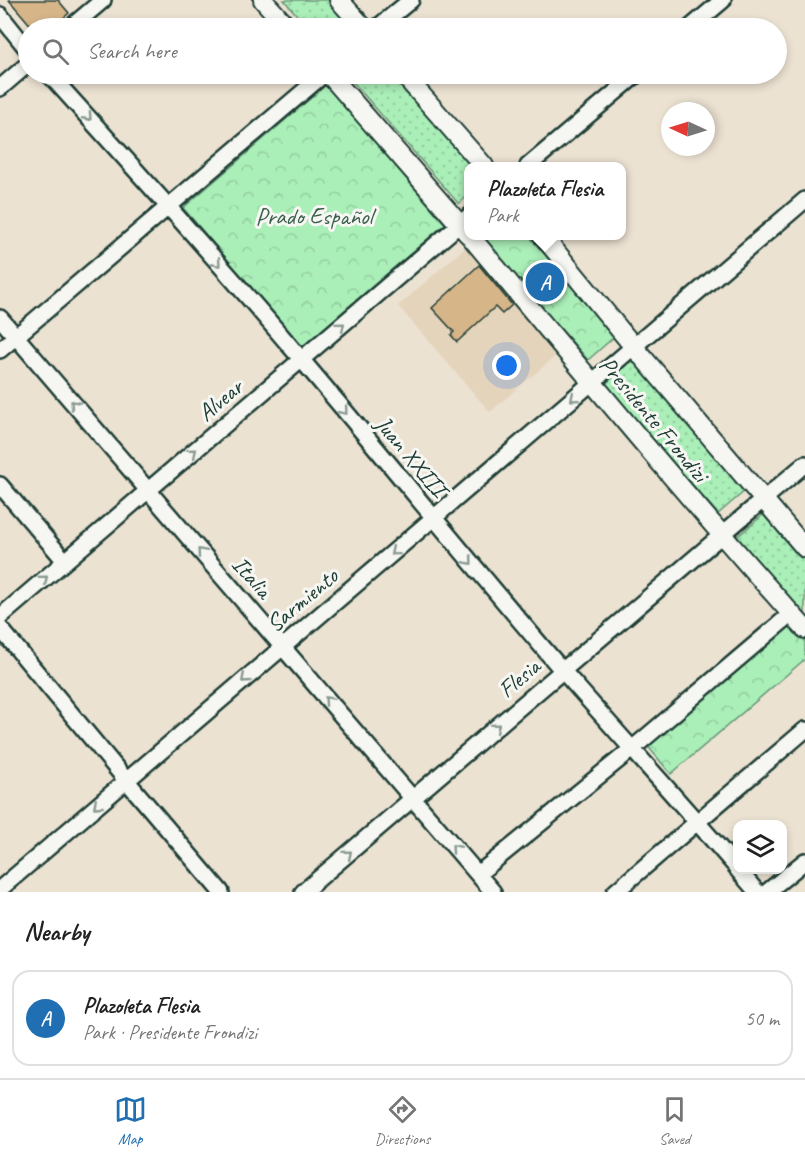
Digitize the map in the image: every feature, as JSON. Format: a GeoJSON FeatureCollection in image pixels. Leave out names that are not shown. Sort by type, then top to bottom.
{"type":"FeatureCollection","features":[{"type":"Feature","properties":{"kind":"main road"},"geometry":{"type":"LineString","coordinates":[[263,0],[279,18]]}},
{"type":"Feature","properties":{"kind":"main road"},"geometry":{"type":"LineString","coordinates":[[339,0],[355,18]]}},
{"type":"Feature","properties":{"kind":"main road","name":"Presidente Frondizi"},"geometry":{"type":"LineString","coordinates":[[335,84],[464,225]]}},
{"type":"Feature","properties":{"kind":"main road"},"geometry":{"type":"LineString","coordinates":[[412,84],[480,162]]}},
{"type":"Feature","properties":{"kind":"main road","name":"Presidente Frondizi"},"geometry":{"type":"LineString","coordinates":[[477,240],[592,383],[721,535],[805,629]]}},
{"type":"Feature","properties":{"kind":"main road","name":"Presidente Frondizi"},"geometry":{"type":"LineString","coordinates":[[546,240],[805,548]]}},
{"type":"Feature","properties":{"kind":"street"},"geometry":{"type":"LineString","coordinates":[[81,18],[103,0]]}},
{"type":"Feature","properties":{"kind":"street"},"geometry":{"type":"LineString","coordinates":[[389,18],[411,0]]}},
{"type":"Feature","properties":{"kind":"street"},"geometry":{"type":"LineString","coordinates":[[702,18],[723,0]]}},
{"type":"Feature","properties":{"kind":"street"},"geometry":{"type":"LineString","coordinates":[[0,15],[18,38]]}},
{"type":"Feature","properties":{"kind":"street"},"geometry":{"type":"LineString","coordinates":[[0,88],[18,73]]}},
{"type":"Feature","properties":{"kind":"street","name":"Juan XXIII"},"geometry":{"type":"LineString","coordinates":[[58,84],[302,359],[562,670],[733,863]]}},
{"type":"Feature","properties":{"kind":"street"},"geometry":{"type":"LineString","coordinates":[[0,350],[314,84]]}},
{"type":"Feature","properties":{"kind":"street"},"geometry":{"type":"LineString","coordinates":[[533,162],[625,84]]}},
{"type":"Feature","properties":{"kind":"street","name":"Sarmiento"},"geometry":{"type":"LineString","coordinates":[[0,889],[805,200]]}},
{"type":"Feature","properties":{"kind":"street","name":"Alvear"},"geometry":{"type":"LineString","coordinates":[[0,617],[302,359],[464,230]]}},
{"type":"Feature","properties":{"kind":"street","name":"Italia"},"geometry":{"type":"LineString","coordinates":[[0,318],[493,892]]}},
{"type":"Feature","properties":{"kind":"street","name":"Flesia"},"geometry":{"type":"LineString","coordinates":[[303,892],[805,464]]}},
{"type":"Feature","properties":{"kind":"street"},"geometry":{"type":"LineString","coordinates":[[0,485],[65,561]]}},
{"type":"Feature","properties":{"kind":"street"},"geometry":{"type":"LineString","coordinates":[[478,874],[632,749],[791,614]]}},
{"type":"Feature","properties":{"kind":"street"},"geometry":{"type":"LineString","coordinates":[[0,628],[221,892]]}},
{"type":"Feature","properties":{"kind":"street"},"geometry":{"type":"LineString","coordinates":[[615,892],[805,730]]}},
{"type":"Feature","properties":{"kind":"street"},"geometry":{"type":"LineString","coordinates":[[767,892],[805,861]]}},
{"type":"Feature","properties":{"kind":"street","name":"Juan XXIII"},"geometry":{"type":"LineString","coordinates":[[742,874],[757,892]]}},
{"type":"Feature","properties":{"kind":"shaded area"},"geometry":{"type":"Polygon","coordinates":[[[468,245],[558,354],[490,412],[398,306],[468,245]]]}},
{"type":"Feature","properties":{"kind":"green space"},"geometry":{"type":"Polygon","coordinates":[[[284,0],[332,0],[347,18],[299,18],[284,0]]]}},
{"type":"Feature","properties":{"kind":"green space"},"geometry":{"type":"Polygon","coordinates":[[[355,84],[404,84],[472,162],[464,162],[464,199],[459,204],[355,84]]]}},
{"type":"Feature","properties":{"kind":"green space","name":"Prado Español"},"geometry":{"type":"Polygon","coordinates":[[[326,85],[445,224],[302,347],[183,208],[326,85]]]}},
{"type":"Feature","properties":{"kind":"green space"},"geometry":{"type":"Polygon","coordinates":[[[483,240],[532,240],[615,336],[588,360],[483,240]]]}},
{"type":"Feature","properties":{"kind":"green space"},"geometry":{"type":"Polygon","coordinates":[[[633,359],[746,490],[718,514],[605,384],[633,359]]]}},
{"type":"Feature","properties":{"kind":"green space"},"geometry":{"type":"Polygon","coordinates":[[[765,513],[805,559],[805,616],[737,537],[765,513]]]}},
{"type":"Feature","properties":{"kind":"green space"},"geometry":{"type":"Polygon","coordinates":[[[791,620],[805,637],[805,659],[671,774],[646,744],[791,620]]]}},
{"type":"Feature","properties":{"kind":"building"},"geometry":{"type":"Polygon","coordinates":[[[9,0],[58,0],[69,13],[63,18],[24,18],[9,0]]]}},
{"type":"Feature","properties":{"kind":"building"},"geometry":{"type":"Polygon","coordinates":[[[479,265],[512,305],[502,314],[495,307],[457,342],[451,335],[454,332],[432,308],[479,265]]]}},
{"type":"Feature","properties":{"kind":"place","name":"Plazoleta Flesia"},"geometry":{"type":"Point","coordinates":[545,282]}}]}
